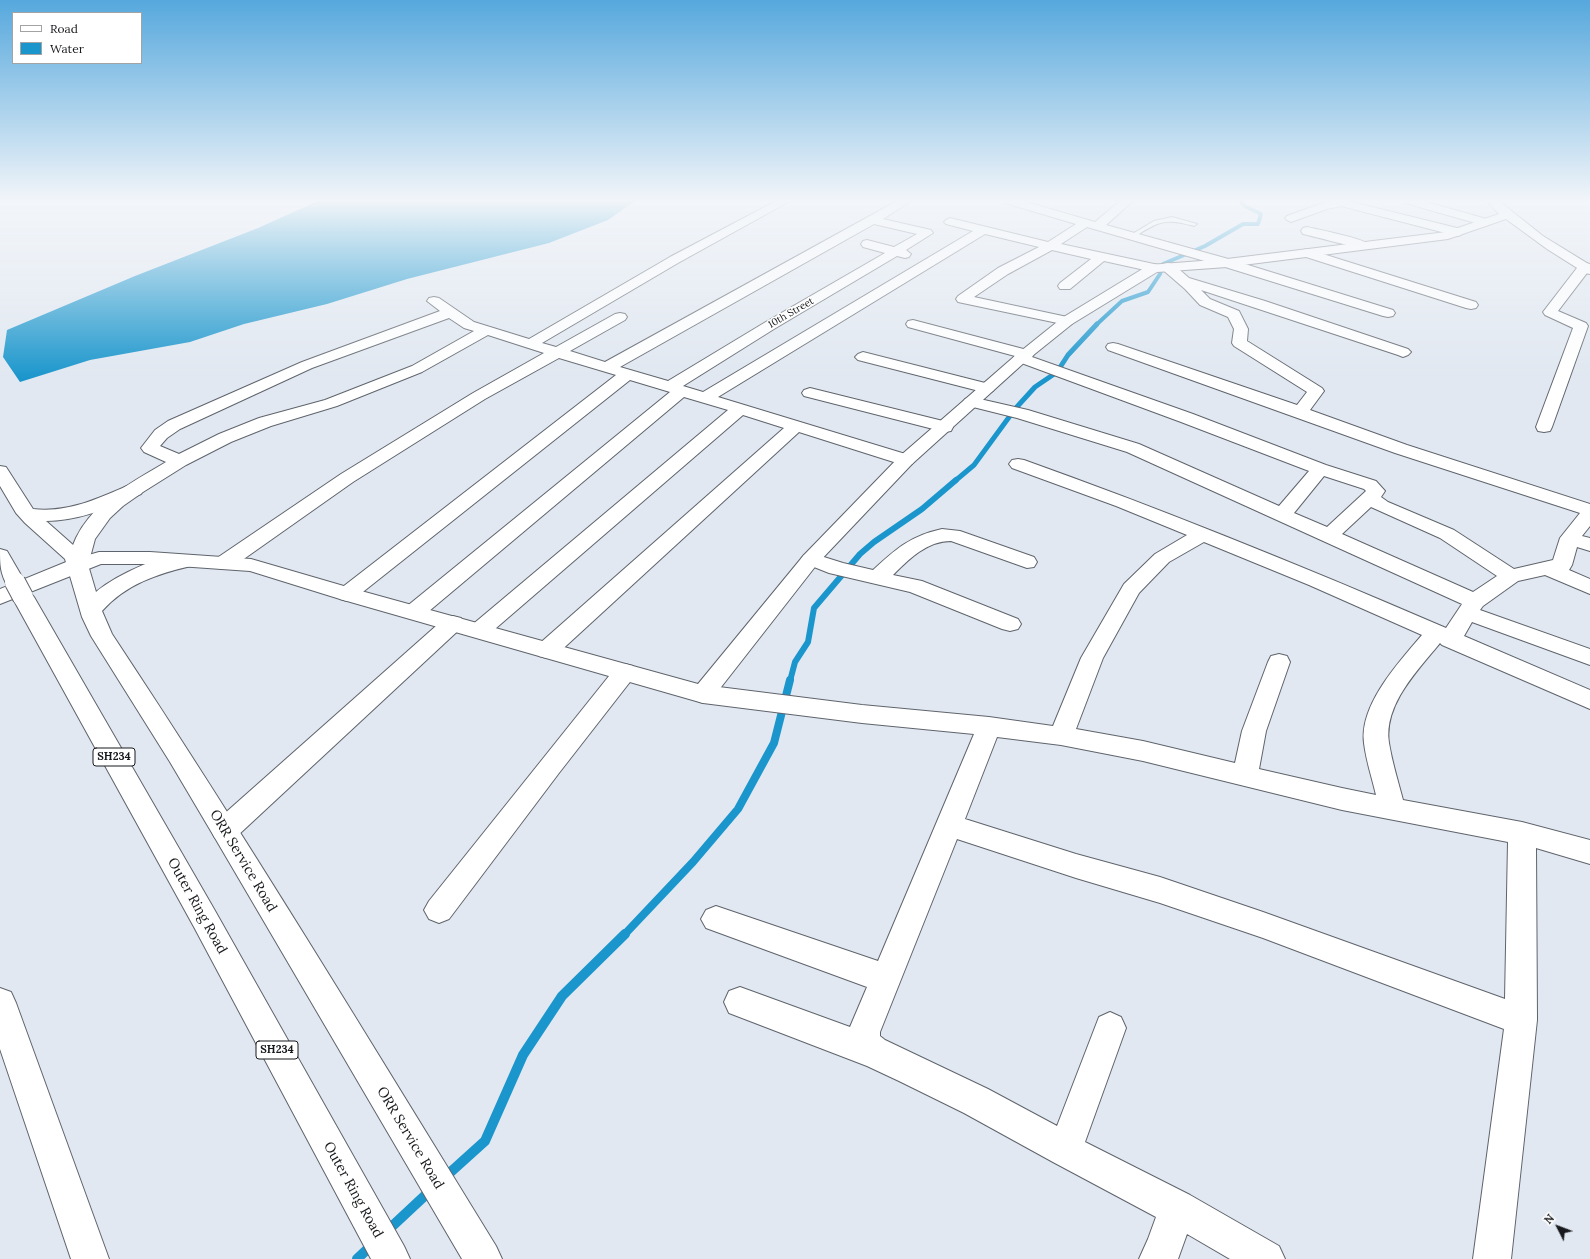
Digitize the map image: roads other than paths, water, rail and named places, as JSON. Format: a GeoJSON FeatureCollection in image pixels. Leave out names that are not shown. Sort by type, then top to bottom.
{"type":"FeatureCollection","features":[{"type":"Feature","properties":{"kind":"main road"},"geometry":{"type":"LineString","coordinates":[[530,344],[674,260]]}},
{"type":"Feature","properties":{"kind":"main road"},"geometry":{"type":"LineString","coordinates":[[608,368],[802,260]]}},
{"type":"Feature","properties":{"kind":"main road","name":"10th Street"},"geometry":{"type":"LineString","coordinates":[[414,612],[676,389],[769,326],[884,260]]}},
{"type":"Feature","properties":{"kind":"main road"},"geometry":{"type":"LineString","coordinates":[[923,260],[930,262]]}},
{"type":"Feature","properties":{"kind":"main road"},"geometry":{"type":"LineString","coordinates":[[705,398],[934,260]]}},
{"type":"Feature","properties":{"kind":"main road"},"geometry":{"type":"LineString","coordinates":[[1025,260],[1004,271],[963,299],[1067,321]]}},
{"type":"Feature","properties":{"kind":"main road"},"geometry":{"type":"LineString","coordinates":[[1065,286],[1098,260]]}},
{"type":"Feature","properties":{"kind":"main road"},"geometry":{"type":"LineString","coordinates":[[1116,260],[1161,268],[1253,260]]}},
{"type":"Feature","properties":{"kind":"main road"},"geometry":{"type":"LineString","coordinates":[[1214,260],[1388,313]]}},
{"type":"Feature","properties":{"kind":"main road"},"geometry":{"type":"LineString","coordinates":[[1328,260],[1471,305]]}},
{"type":"Feature","properties":{"kind":"main road"},"geometry":{"type":"LineString","coordinates":[[1544,427],[1581,326],[1550,312],[1588,268],[1573,260]]}},
{"type":"Feature","properties":{"kind":"main road"},"geometry":{"type":"LineString","coordinates":[[703,694],[811,559],[906,460],[945,427],[1023,356],[1067,321],[1161,268]]}},
{"type":"Feature","properties":{"kind":"main road"},"geometry":{"type":"LineString","coordinates":[[1161,268],[1185,282],[1205,302],[1234,314],[1241,329],[1239,343],[1316,391],[1300,412]]}},
{"type":"Feature","properties":{"kind":"main road"},"geometry":{"type":"LineString","coordinates":[[1185,282],[1199,284],[1403,352]]}},
{"type":"Feature","properties":{"kind":"main road"},"geometry":{"type":"LineString","coordinates":[[434,301],[469,325],[906,460]]}},
{"type":"Feature","properties":{"kind":"main road"},"geometry":{"type":"LineString","coordinates":[[180,461],[150,448],[160,434],[174,425],[307,365],[451,312]]}},
{"type":"Feature","properties":{"kind":"main road"},"geometry":{"type":"LineString","coordinates":[[224,563],[347,478],[479,396],[620,317]]}},
{"type":"Feature","properties":{"kind":"main road"},"geometry":{"type":"LineString","coordinates":[[914,324],[1023,356],[1066,375],[1370,486],[1376,491],[1330,535]]}},
{"type":"Feature","properties":{"kind":"main road"},"geometry":{"type":"LineString","coordinates":[[769,326],[806,337]]}},
{"type":"Feature","properties":{"kind":"main road"},"geometry":{"type":"LineString","coordinates":[[78,565],[85,539],[94,525],[116,502],[180,461],[225,438],[265,422],[331,403],[417,369],[487,330]]}},
{"type":"Feature","properties":{"kind":"main road"},"geometry":{"type":"LineString","coordinates":[[1113,347],[1401,449],[1590,510]]}},
{"type":"Feature","properties":{"kind":"main road"},"geometry":{"type":"LineString","coordinates":[[863,357],[987,388]]}},
{"type":"Feature","properties":{"kind":"main road"},"geometry":{"type":"LineString","coordinates":[[347,594],[627,374]]}},
{"type":"Feature","properties":{"kind":"main road"},"geometry":{"type":"LineString","coordinates":[[810,393],[945,427]]}},
{"type":"Feature","properties":{"kind":"main road"},"geometry":{"type":"LineString","coordinates":[[971,402],[1022,414],[1133,448],[1330,535],[1472,607],[1590,657]]}},
{"type":"Feature","properties":{"kind":"main road"},"geometry":{"type":"LineString","coordinates":[[480,630],[740,408]]}},
{"type":"Feature","properties":{"kind":"main road"},"geometry":{"type":"LineString","coordinates":[[547,650],[796,426]]}},
{"type":"Feature","properties":{"kind":"main road"},"geometry":{"type":"LineString","coordinates":[[1018,464],[1123,502],[1316,580],[1443,637],[1590,700]]}},
{"type":"Feature","properties":{"kind":"main road"},"geometry":{"type":"LineString","coordinates":[[1283,514],[1320,469]]}},
{"type":"Feature","properties":{"kind":"main road","name":"ORR Service Road"},"geometry":{"type":"LineString","coordinates":[[0,471],[28,514],[45,532],[74,556],[91,610],[105,642],[179,755],[225,830],[483,1259]]}},
{"type":"Feature","properties":{"kind":"main road"},"geometry":{"type":"LineString","coordinates":[[28,514],[47,516],[72,513],[100,505],[134,490]]}},
{"type":"Feature","properties":{"kind":"main road"},"geometry":{"type":"LineString","coordinates":[[1370,498],[1381,506],[1447,534],[1510,576]]}},
{"type":"Feature","properties":{"kind":"main road"},"geometry":{"type":"LineString","coordinates":[[1392,808],[1376,742],[1379,714],[1399,677],[1443,637],[1472,607],[1510,576],[1562,565],[1570,538],[1590,513]]}},
{"type":"Feature","properties":{"kind":"main road"},"geometry":{"type":"LineString","coordinates":[[868,576],[920,543],[943,534],[953,535],[1027,562]]}},
{"type":"Feature","properties":{"kind":"main road"},"geometry":{"type":"LineString","coordinates":[[1061,736],[1092,658],[1131,590],[1162,558],[1203,534]]}},
{"type":"Feature","properties":{"kind":"main road"},"geometry":{"type":"LineString","coordinates":[[1570,538],[1590,545]]}},
{"type":"Feature","properties":{"kind":"main road","name":"Outer Ring Road"},"geometry":{"type":"LineString","coordinates":[[0,555],[13,592],[204,918],[391,1259]]}},
{"type":"Feature","properties":{"kind":"main road"},"geometry":{"type":"LineString","coordinates":[[13,592],[78,565],[99,558],[115,557],[251,565],[347,594],[480,630],[703,694],[862,714],[988,726],[1061,736],[1143,751],[1342,799],[1522,833],[1590,852]]}},
{"type":"Feature","properties":{"kind":"main road"},"geometry":{"type":"LineString","coordinates":[[811,559],[836,568],[916,586],[1010,624]]}},
{"type":"Feature","properties":{"kind":"main road"},"geometry":{"type":"LineString","coordinates":[[91,610],[100,598],[120,584],[164,565],[184,561]]}},
{"type":"Feature","properties":{"kind":"main road"},"geometry":{"type":"LineString","coordinates":[[1547,568],[1590,587]]}},
{"type":"Feature","properties":{"kind":"main road"},"geometry":{"type":"LineString","coordinates":[[225,830],[453,623]]}},
{"type":"Feature","properties":{"kind":"main road"},"geometry":{"type":"LineString","coordinates":[[1245,775],[1254,731],[1279,662]]}},
{"type":"Feature","properties":{"kind":"main road"},"geometry":{"type":"LineString","coordinates":[[439,910],[550,766],[625,672]]}},
{"type":"Feature","properties":{"kind":"main road"},"geometry":{"type":"LineString","coordinates":[[874,1052],[865,1043],[864,1032],[988,726]]}},
{"type":"Feature","properties":{"kind":"main road"},"geometry":{"type":"LineString","coordinates":[[949,825],[1076,866],[1160,890],[1263,924],[1521,1020]]}},
{"type":"Feature","properties":{"kind":"main road"},"geometry":{"type":"LineString","coordinates":[[1492,1259],[1521,1020],[1522,833]]}},
{"type":"Feature","properties":{"kind":"main road"},"geometry":{"type":"LineString","coordinates":[[716,919],[886,979]]}},
{"type":"Feature","properties":{"kind":"main road"},"geometry":{"type":"LineString","coordinates":[[740,1002],[874,1052],[976,1101],[1065,1150],[1177,1208],[1266,1259]]}},
{"type":"Feature","properties":{"kind":"main road"},"geometry":{"type":"LineString","coordinates":[[0,1003],[90,1259]]}},
{"type":"Feature","properties":{"kind":"main road"},"geometry":{"type":"LineString","coordinates":[[1065,1150],[1110,1028]]}},
{"type":"Feature","properties":{"kind":"main road"},"geometry":{"type":"LineString","coordinates":[[1158,1259],[1164,1248],[1177,1208]]}},
{"type":"Feature","properties":{"kind":"water"},"geometry":{"type":"Polygon","coordinates":[[[177,260],[483,260],[407,279],[327,304],[244,324],[190,342],[90,360],[20,382],[3,357],[7,330],[177,260]]]}},
{"type":"Feature","properties":{"kind":"waterway"},"geometry":{"type":"LineString","coordinates":[[1096,325],[1122,301],[1148,292],[1160,274],[1163,264],[1173,260]]}},
{"type":"Feature","properties":{"kind":"waterway"},"geometry":{"type":"LineString","coordinates":[[955,481],[974,465],[1015,409],[1035,387],[1057,372],[1068,355],[1096,325]]}},
{"type":"Feature","properties":{"kind":"waterway"},"geometry":{"type":"LineString","coordinates":[[790,681],[795,662],[808,642],[814,608],[860,554],[874,542],[922,509],[956,480]]}},
{"type":"Feature","properties":{"kind":"waterway"},"geometry":{"type":"LineString","coordinates":[[624,935],[693,862],[738,809],[774,743],[790,680]]}},
{"type":"Feature","properties":{"kind":"waterway"},"geometry":{"type":"LineString","coordinates":[[444,1178],[485,1141],[523,1055],[562,996],[624,935]]}},
{"type":"Feature","properties":{"kind":"waterway"},"geometry":{"type":"LineString","coordinates":[[387,1231],[432,1189]]}},
{"type":"Feature","properties":{"kind":"waterway"},"geometry":{"type":"LineString","coordinates":[[357,1259],[373,1244]]}}]}
